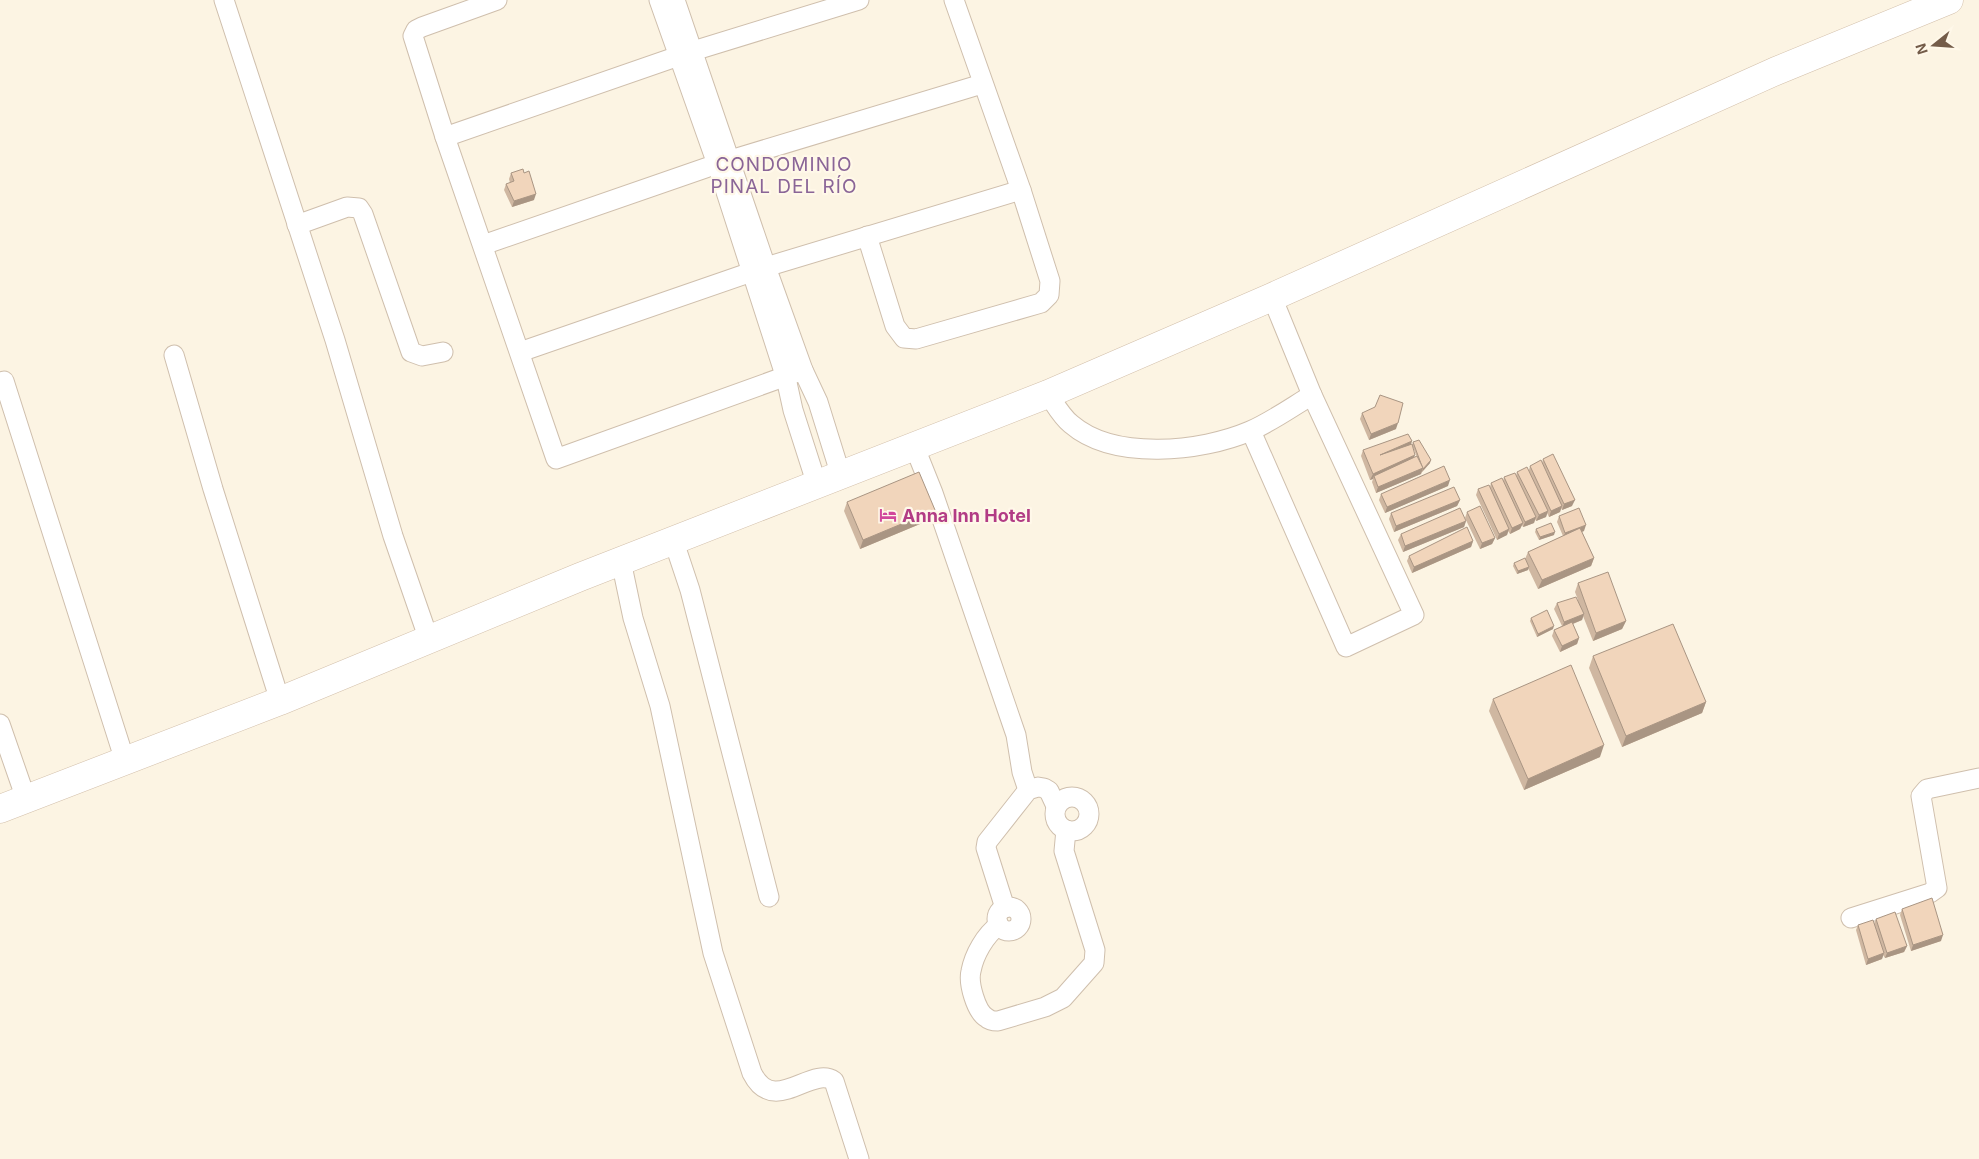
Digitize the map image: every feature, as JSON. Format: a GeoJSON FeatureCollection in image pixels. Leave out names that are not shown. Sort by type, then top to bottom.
{"type":"FeatureCollection","features":[{"type":"Feature","properties":{"kind":"main road"},"geometry":{"type":"LineString","coordinates":[[0,809],[280,701],[621,561],[915,448],[1048,394],[1272,297],[1776,71],[1948,0]]}},
{"type":"Feature","properties":{"kind":"street"},"geometry":{"type":"LineString","coordinates":[[224,0],[349,383],[393,536],[429,640]]}},
{"type":"Feature","properties":{"kind":"street"},"geometry":{"type":"LineString","coordinates":[[497,0],[422,27],[414,33],[414,40],[445,137],[556,459],[786,378],[803,370]]}},
{"type":"Feature","properties":{"kind":"street"},"geometry":{"type":"LineString","coordinates":[[659,0],[686,54],[724,162],[759,270],[793,410],[804,439],[829,481]]}},
{"type":"Feature","properties":{"kind":"street"},"geometry":{"type":"LineString","coordinates":[[675,0],[686,54]]}},
{"type":"Feature","properties":{"kind":"street"},"geometry":{"type":"LineString","coordinates":[[445,137],[686,54],[859,0]]}},
{"type":"Feature","properties":{"kind":"street"},"geometry":{"type":"LineString","coordinates":[[866,236],[895,326],[904,338],[916,339],[1041,303],[1049,295],[1050,281],[1021,190],[982,84],[954,0]]}},
{"type":"Feature","properties":{"kind":"street"},"geometry":{"type":"LineString","coordinates":[[482,245],[724,162],[982,84]]}},
{"type":"Feature","properties":{"kind":"street"},"geometry":{"type":"LineString","coordinates":[[520,352],[759,270],[1021,190]]}},
{"type":"Feature","properties":{"kind":"street"},"geometry":{"type":"LineString","coordinates":[[297,225],[347,207],[359,208],[363,214],[411,352],[422,356],[443,352]]}},
{"type":"Feature","properties":{"kind":"street"},"geometry":{"type":"LineString","coordinates":[[759,270],[818,402],[826,431],[829,481]]}},
{"type":"Feature","properties":{"kind":"street"},"geometry":{"type":"LineString","coordinates":[[1251,431],[1346,647],[1414,615],[1312,395],[1272,297]]}},
{"type":"Feature","properties":{"kind":"street"},"geometry":{"type":"LineString","coordinates":[[174,355],[213,490],[280,701]]}},
{"type":"Feature","properties":{"kind":"street"},"geometry":{"type":"LineString","coordinates":[[4,381],[124,761]]}},
{"type":"Feature","properties":{"kind":"street"},"geometry":{"type":"LineString","coordinates":[[1048,394],[1071,424],[1097,439],[1117,445],[1161,449],[1182,448],[1211,443],[1251,431],[1312,395]]}},
{"type":"Feature","properties":{"kind":"street"},"geometry":{"type":"LineString","coordinates":[[804,439],[826,431]]}},
{"type":"Feature","properties":{"kind":"street"},"geometry":{"type":"LineString","coordinates":[[915,448],[933,493],[1016,735],[1022,772],[1028,790]]}},
{"type":"Feature","properties":{"kind":"street"},"geometry":{"type":"LineString","coordinates":[[674,542],[690,590],[769,897]]}},
{"type":"Feature","properties":{"kind":"street"},"geometry":{"type":"LineString","coordinates":[[621,561],[634,618],[660,706],[711,944],[752,1073],[758,1084],[768,1090],[781,1090],[827,1078],[834,1081],[859,1159]]}},
{"type":"Feature","properties":{"kind":"street"},"geometry":{"type":"LineString","coordinates":[[0,724],[26,799]]}},
{"type":"Feature","properties":{"kind":"street"},"geometry":{"type":"LineString","coordinates":[[1851,918],[1930,893],[1936,888],[1921,796],[1927,789],[1979,778]]}},
{"type":"Feature","properties":{"kind":"street"},"geometry":{"type":"LineString","coordinates":[[1056,806],[1065,798],[1076,796],[1086,803],[1089,808],[1089,819],[1077,831],[1066,830],[1061,827],[1055,818],[1056,806],[1049,791],[1038,787],[1028,790],[991,834],[986,845],[1002,917],[980,947],[970,974],[979,1008],[986,1018],[991,1020],[1007,1018],[1059,1001],[1094,963],[1095,950],[1064,851],[1066,830]]}},
{"type":"Feature","properties":{"kind":"building"},"geometry":{"type":"Polygon","coordinates":[[[523,169],[524,173],[529,171],[536,194],[514,201],[506,184],[514,181],[511,173],[523,169]]]}},
{"type":"Feature","properties":{"kind":"building"},"geometry":{"type":"Polygon","coordinates":[[[1380,395],[1403,403],[1398,423],[1371,434],[1362,413],[1375,407],[1380,395]]]}},
{"type":"Feature","properties":{"kind":"building"},"geometry":{"type":"Polygon","coordinates":[[[1408,434],[1412,441],[1380,455],[1412,444],[1415,455],[1373,474],[1363,450],[1408,434]]]}},
{"type":"Feature","properties":{"kind":"building"},"geometry":{"type":"Polygon","coordinates":[[[1419,440],[1431,460],[1423,469],[1413,442],[1419,440]]]}},
{"type":"Feature","properties":{"kind":"building"},"geometry":{"type":"Polygon","coordinates":[[[1553,454],[1575,500],[1564,504],[1543,459],[1553,454]]]}},
{"type":"Feature","properties":{"kind":"building"},"geometry":{"type":"Polygon","coordinates":[[[1417,456],[1423,468],[1378,487],[1374,476],[1417,456]]]}},
{"type":"Feature","properties":{"kind":"building"},"geometry":{"type":"Polygon","coordinates":[[[1541,460],[1562,506],[1551,511],[1530,466],[1541,460]]]}},
{"type":"Feature","properties":{"kind":"building"},"geometry":{"type":"Polygon","coordinates":[[[1444,466],[1450,480],[1387,507],[1381,494],[1444,466]]]}},
{"type":"Feature","properties":{"kind":"building"},"geometry":{"type":"Polygon","coordinates":[[[1527,467],[1548,511],[1539,515],[1517,472],[1527,467]]]}},
{"type":"Feature","properties":{"kind":"building","name":"Anna Inn Hotel"},"geometry":{"type":"Polygon","coordinates":[[[919,472],[935,510],[863,540],[847,502],[919,472]]]}},
{"type":"Feature","properties":{"kind":"building"},"geometry":{"type":"Polygon","coordinates":[[[1515,473],[1536,517],[1525,522],[1504,477],[1515,473]]]}},
{"type":"Feature","properties":{"kind":"building"},"geometry":{"type":"Polygon","coordinates":[[[1502,478],[1523,523],[1512,528],[1491,483],[1502,478]]]}},
{"type":"Feature","properties":{"kind":"building"},"geometry":{"type":"Polygon","coordinates":[[[1489,485],[1509,529],[1499,534],[1478,489],[1489,485]]]}},
{"type":"Feature","properties":{"kind":"building"},"geometry":{"type":"Polygon","coordinates":[[[1454,487],[1460,500],[1396,526],[1391,513],[1454,487]]]}},
{"type":"Feature","properties":{"kind":"building"},"geometry":{"type":"Polygon","coordinates":[[[1480,506],[1495,538],[1482,543],[1467,512],[1480,506]]]}},
{"type":"Feature","properties":{"kind":"building"},"geometry":{"type":"Polygon","coordinates":[[[1460,508],[1466,521],[1405,546],[1401,534],[1460,508]]]}},
{"type":"Feature","properties":{"kind":"building"},"geometry":{"type":"Polygon","coordinates":[[[1579,508],[1586,525],[1565,533],[1559,516],[1579,508]]]}},
{"type":"Feature","properties":{"kind":"building"},"geometry":{"type":"Polygon","coordinates":[[[1551,523],[1555,532],[1540,537],[1536,529],[1551,523]]]}},
{"type":"Feature","properties":{"kind":"building"},"geometry":{"type":"Polygon","coordinates":[[[1467,527],[1473,541],[1414,567],[1409,556],[1467,527]]]}},
{"type":"Feature","properties":{"kind":"building"},"geometry":{"type":"Polygon","coordinates":[[[1580,528],[1594,558],[1542,580],[1528,552],[1580,528]]]}},
{"type":"Feature","properties":{"kind":"building"},"geometry":{"type":"Polygon","coordinates":[[[1525,558],[1529,567],[1518,571],[1514,563],[1525,558]]]}},
{"type":"Feature","properties":{"kind":"building"},"geometry":{"type":"Polygon","coordinates":[[[1608,572],[1626,621],[1596,633],[1578,583],[1608,572]]]}},
{"type":"Feature","properties":{"kind":"building"},"geometry":{"type":"Polygon","coordinates":[[[1576,597],[1584,614],[1564,622],[1557,603],[1576,597]]]}},
{"type":"Feature","properties":{"kind":"building"},"geometry":{"type":"Polygon","coordinates":[[[1547,610],[1554,626],[1538,634],[1531,618],[1547,610]]]}},
{"type":"Feature","properties":{"kind":"building"},"geometry":{"type":"Polygon","coordinates":[[[1572,622],[1579,638],[1562,646],[1554,630],[1572,622]]]}},
{"type":"Feature","properties":{"kind":"building"},"geometry":{"type":"Polygon","coordinates":[[[1673,624],[1706,702],[1626,736],[1593,656],[1673,624]]]}},
{"type":"Feature","properties":{"kind":"building"},"geometry":{"type":"Polygon","coordinates":[[[1571,665],[1604,745],[1528,779],[1493,699],[1571,665]]]}},
{"type":"Feature","properties":{"kind":"building"},"geometry":{"type":"Polygon","coordinates":[[[1932,898],[1943,935],[1913,945],[1902,909],[1932,898]]]}},
{"type":"Feature","properties":{"kind":"building"},"geometry":{"type":"Polygon","coordinates":[[[1895,912],[1907,946],[1887,953],[1876,919],[1895,912]]]}},
{"type":"Feature","properties":{"kind":"building"},"geometry":{"type":"Polygon","coordinates":[[[1873,920],[1884,953],[1868,959],[1858,925],[1873,920]]]}},
{"type":"Feature","properties":{"kind":"place","name":"Anna Inn Hotel"},"geometry":{"type":"Point","coordinates":[888,515]}},
{"type":"Feature","properties":{"kind":"district","name":"CONDOMINIO PINAL DEL RÍO"},"geometry":{"type":"Point","coordinates":[784,175]}}]}
